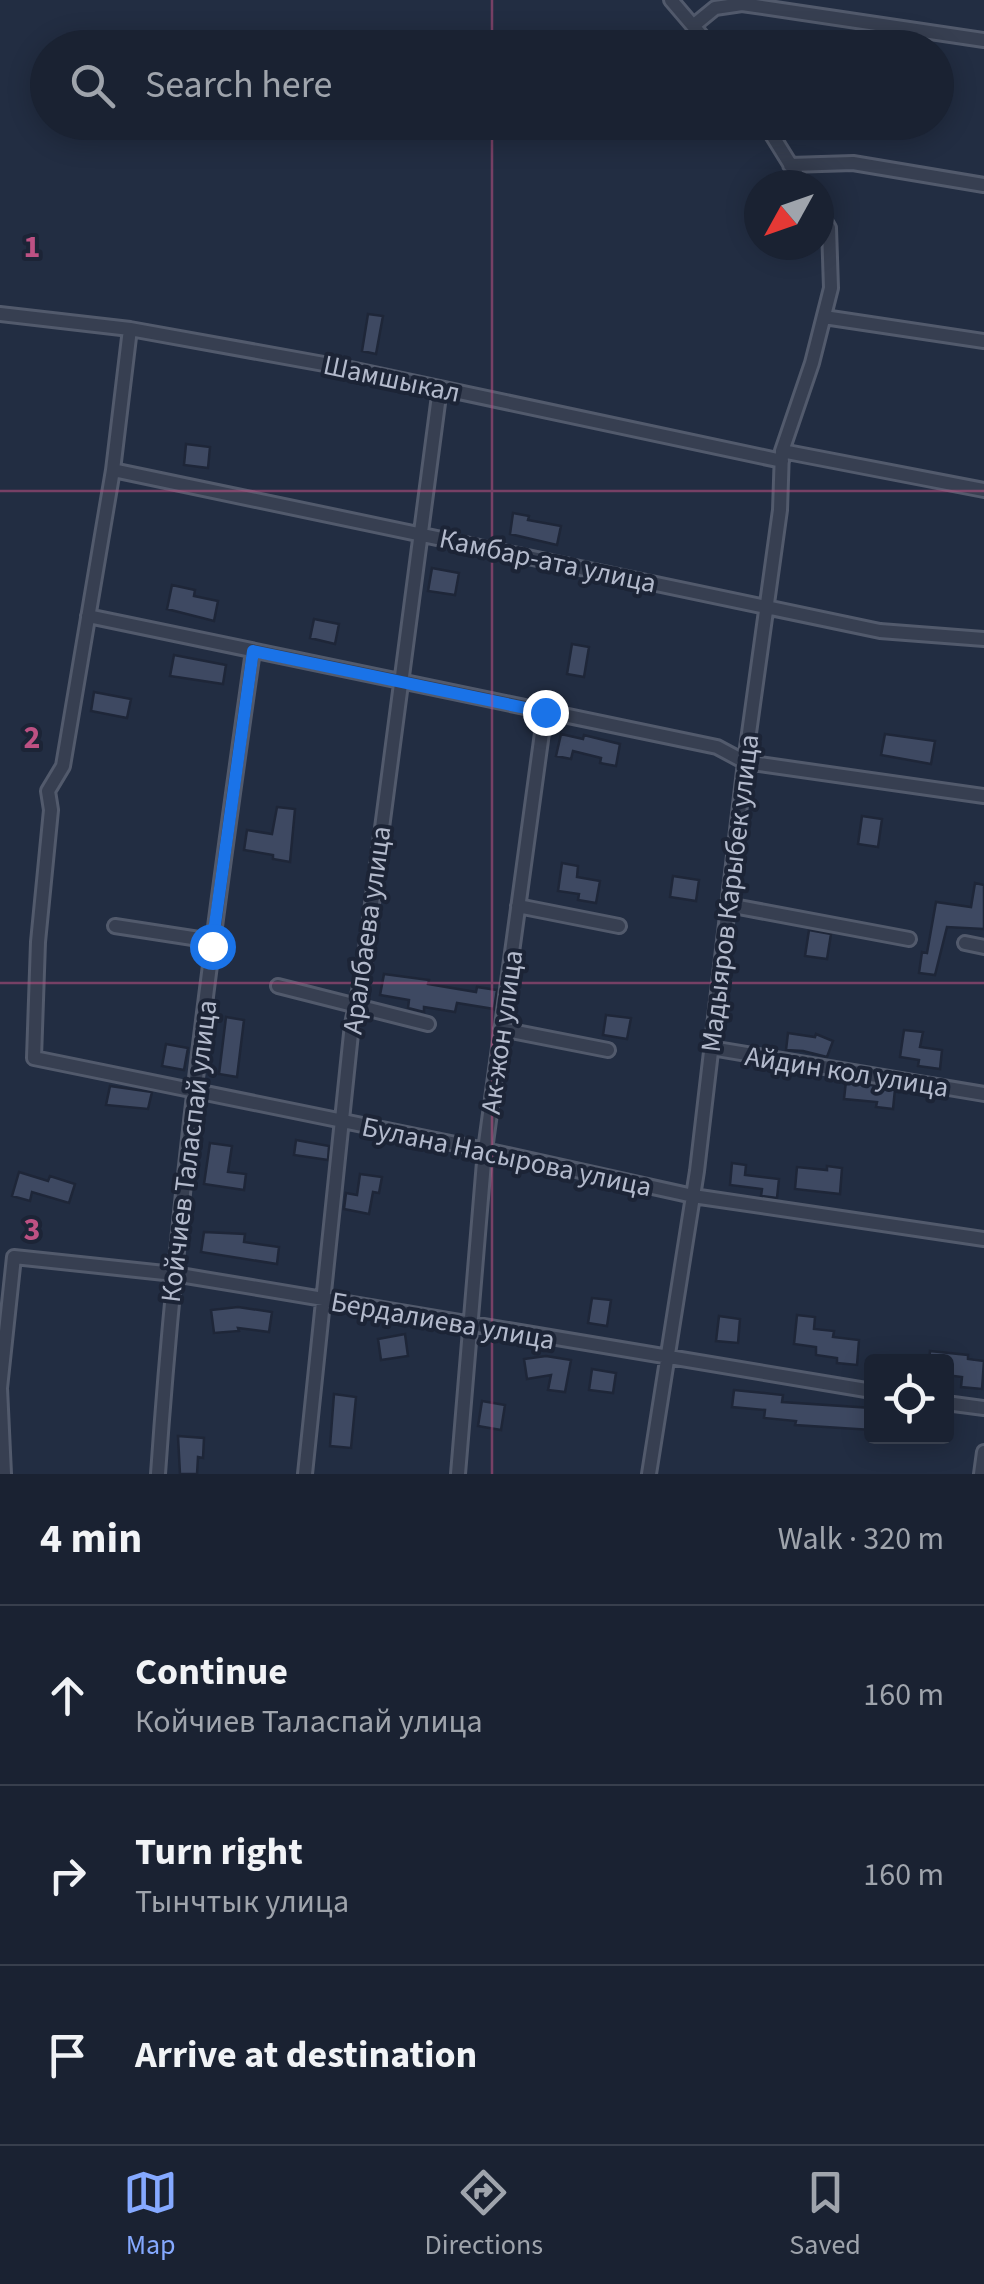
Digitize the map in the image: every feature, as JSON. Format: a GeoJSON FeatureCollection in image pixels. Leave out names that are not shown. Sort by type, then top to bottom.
{"type":"FeatureCollection","features":[{"type":"Feature","properties":{"kind":"street"},"geometry":{"type":"LineString","coordinates":[[671,0],[697,30]]}},
{"type":"Feature","properties":{"kind":"street"},"geometry":{"type":"LineString","coordinates":[[694,26],[715,8],[742,4],[917,30]]}},
{"type":"Feature","properties":{"kind":"street"},"geometry":{"type":"LineString","coordinates":[[954,36],[984,40]]}},
{"type":"Feature","properties":{"kind":"street"},"geometry":{"type":"LineString","coordinates":[[775,140],[794,170]]}},
{"type":"Feature","properties":{"kind":"street"},"geometry":{"type":"LineString","coordinates":[[790,164],[854,163],[984,185]]}},
{"type":"Feature","properties":{"kind":"street","name":"Мадыяров Карыбек улица"},"geometry":{"type":"LineString","coordinates":[[649,1474],[693,1196],[744,762],[780,510],[782,456],[831,288],[830,260]]}},
{"type":"Feature","properties":{"kind":"street","name":"Шамшыкал"},"geometry":{"type":"LineString","coordinates":[[0,314],[130,328],[782,456],[984,490]]}},
{"type":"Feature","properties":{"kind":"street"},"geometry":{"type":"LineString","coordinates":[[824,316],[984,341]]}},
{"type":"Feature","properties":{"kind":"street"},"geometry":{"type":"LineString","coordinates":[[130,328],[88,616],[717,747],[744,762],[984,796]]}},
{"type":"Feature","properties":{"kind":"street","name":"Аралбаева улица"},"geometry":{"type":"LineString","coordinates":[[305,1474],[356,1007],[440,388]]}},
{"type":"Feature","properties":{"kind":"street","name":"Камбар-ата улица"},"geometry":{"type":"LineString","coordinates":[[112,470],[880,630],[984,639]]}},
{"type":"Feature","properties":{"kind":"street","name":"Булана Насырова улица"},"geometry":{"type":"LineString","coordinates":[[88,616],[64,766],[48,791],[51,810],[38,942],[34,1058],[693,1196],[984,1238]]}},
{"type":"Feature","properties":{"kind":"street","name":"Койчиев Таласпай улица"},"geometry":{"type":"LineString","coordinates":[[158,1474],[194,1092],[253,651]]}},
{"type":"Feature","properties":{"kind":"street","name":"Ак-жон улица"},"geometry":{"type":"LineString","coordinates":[[458,1474],[485,1150],[545,712]]}},
{"type":"Feature","properties":{"kind":"street"},"geometry":{"type":"LineString","coordinates":[[518,906],[619,926]]}},
{"type":"Feature","properties":{"kind":"street"},"geometry":{"type":"LineString","coordinates":[[728,906],[909,940]]}},
{"type":"Feature","properties":{"kind":"street"},"geometry":{"type":"LineString","coordinates":[[115,926],[212,941]]}},
{"type":"Feature","properties":{"kind":"street"},"geometry":{"type":"LineString","coordinates":[[964,943],[984,947]]}},
{"type":"Feature","properties":{"kind":"street"},"geometry":{"type":"LineString","coordinates":[[278,986],[428,1024]]}},
{"type":"Feature","properties":{"kind":"street"},"geometry":{"type":"LineString","coordinates":[[502,1029],[608,1050]]}},
{"type":"Feature","properties":{"kind":"street","name":"Айдин кол улица"},"geometry":{"type":"LineString","coordinates":[[711,1048],[984,1094]]}},
{"type":"Feature","properties":{"kind":"street"},"geometry":{"type":"LineString","coordinates":[[4,1474],[0,1388],[9,1261]]}},
{"type":"Feature","properties":{"kind":"street","name":"Бердалиева улица"},"geometry":{"type":"LineString","coordinates":[[9,1261],[174,1274],[864,1390]]}},
{"type":"Feature","properties":{"kind":"street"},"geometry":{"type":"LineString","coordinates":[[954,1403],[984,1408]]}},
{"type":"Feature","properties":{"kind":"street"},"geometry":{"type":"LineString","coordinates":[[981,1474],[984,1452]]}},
{"type":"Feature","properties":{"kind":"building"},"geometry":{"type":"Polygon","coordinates":[[[368,314],[383,316],[376,354],[362,351],[368,314]]]}},
{"type":"Feature","properties":{"kind":"building"},"geometry":{"type":"Polygon","coordinates":[[[186,444],[210,447],[208,468],[184,465],[186,444]]]}},
{"type":"Feature","properties":{"kind":"building"},"geometry":{"type":"Polygon","coordinates":[[[513,513],[561,526],[557,545],[510,534],[513,513]]]}},
{"type":"Feature","properties":{"kind":"building"},"geometry":{"type":"Polygon","coordinates":[[[432,568],[459,573],[455,595],[428,591],[432,568]]]}},
{"type":"Feature","properties":{"kind":"building"},"geometry":{"type":"Polygon","coordinates":[[[172,585],[195,590],[194,596],[218,601],[214,621],[167,609],[172,585]]]}},
{"type":"Feature","properties":{"kind":"building"},"geometry":{"type":"Polygon","coordinates":[[[314,619],[339,624],[335,644],[310,638],[314,619]]]}},
{"type":"Feature","properties":{"kind":"building"},"geometry":{"type":"Polygon","coordinates":[[[572,644],[589,647],[584,677],[567,674],[572,644]]]}},
{"type":"Feature","properties":{"kind":"building"},"geometry":{"type":"Polygon","coordinates":[[[174,655],[226,665],[223,684],[170,676],[174,655]]]}},
{"type":"Feature","properties":{"kind":"building"},"geometry":{"type":"Polygon","coordinates":[[[94,692],[131,699],[127,718],[91,711],[94,692]]]}},
{"type":"Feature","properties":{"kind":"building"},"geometry":{"type":"Polygon","coordinates":[[[561,734],[620,744],[616,766],[573,751],[571,759],[556,756],[561,734]]]}},
{"type":"Feature","properties":{"kind":"building"},"geometry":{"type":"Polygon","coordinates":[[[885,734],[935,741],[931,764],[881,755],[885,734]]]}},
{"type":"Feature","properties":{"kind":"building"},"geometry":{"type":"Polygon","coordinates":[[[277,807],[295,809],[290,862],[244,850],[247,830],[272,834],[277,807]]]}},
{"type":"Feature","properties":{"kind":"building"},"geometry":{"type":"Polygon","coordinates":[[[862,816],[882,819],[878,847],[858,844],[862,816]]]}},
{"type":"Feature","properties":{"kind":"building"},"geometry":{"type":"Polygon","coordinates":[[[562,863],[578,866],[577,877],[600,881],[596,903],[578,900],[579,894],[558,891],[562,863]]]}},
{"type":"Feature","properties":{"kind":"building"},"geometry":{"type":"Polygon","coordinates":[[[673,876],[699,880],[696,901],[670,897],[673,876]]]}},
{"type":"Feature","properties":{"kind":"building"},"geometry":{"type":"Polygon","coordinates":[[[975,883],[984,885],[984,929],[947,927],[935,975],[919,973],[922,952],[927,953],[936,902],[971,907],[975,883]]]}},
{"type":"Feature","properties":{"kind":"building"},"geometry":{"type":"Polygon","coordinates":[[[809,930],[831,934],[827,959],[805,956],[809,930]]]}},
{"type":"Feature","properties":{"kind":"building"},"geometry":{"type":"Polygon","coordinates":[[[384,974],[476,992],[477,987],[497,990],[494,1009],[457,1003],[455,1012],[408,1008],[409,1000],[380,995],[384,974]]]}},
{"type":"Feature","properties":{"kind":"building"},"geometry":{"type":"Polygon","coordinates":[[[606,1015],[631,1018],[627,1039],[603,1035],[606,1015]]]}},
{"type":"Feature","properties":{"kind":"building"},"geometry":{"type":"Polygon","coordinates":[[[226,1017],[244,1020],[237,1077],[219,1074],[226,1017]]]}},
{"type":"Feature","properties":{"kind":"building"},"geometry":{"type":"Polygon","coordinates":[[[904,1030],[923,1032],[920,1047],[942,1050],[940,1069],[918,1066],[919,1060],[900,1057],[904,1030]]]}},
{"type":"Feature","properties":{"kind":"building"},"geometry":{"type":"Polygon","coordinates":[[[788,1033],[815,1037],[816,1034],[833,1041],[827,1057],[786,1050],[788,1033]]]}},
{"type":"Feature","properties":{"kind":"building"},"geometry":{"type":"Polygon","coordinates":[[[166,1044],[188,1048],[184,1070],[162,1066],[166,1044]]]}},
{"type":"Feature","properties":{"kind":"building"},"geometry":{"type":"Polygon","coordinates":[[[846,1081],[895,1089],[893,1109],[876,1107],[877,1102],[844,1099],[846,1081]]]}},
{"type":"Feature","properties":{"kind":"building"},"geometry":{"type":"Polygon","coordinates":[[[110,1086],[152,1092],[148,1109],[106,1105],[110,1086]]]}},
{"type":"Feature","properties":{"kind":"building"},"geometry":{"type":"Polygon","coordinates":[[[296,1140],[329,1146],[328,1160],[294,1155],[296,1140]]]}},
{"type":"Feature","properties":{"kind":"building"},"geometry":{"type":"Polygon","coordinates":[[[210,1143],[232,1146],[228,1172],[246,1174],[244,1190],[204,1184],[210,1143]]]}},
{"type":"Feature","properties":{"kind":"building"},"geometry":{"type":"Polygon","coordinates":[[[732,1163],[746,1165],[745,1175],[779,1179],[777,1198],[761,1196],[762,1189],[730,1185],[732,1163]]]}},
{"type":"Feature","properties":{"kind":"building"},"geometry":{"type":"Polygon","coordinates":[[[827,1166],[842,1168],[840,1194],[795,1189],[797,1167],[827,1170],[827,1166]]]}},
{"type":"Feature","properties":{"kind":"building"},"geometry":{"type":"Polygon","coordinates":[[[19,1172],[75,1184],[69,1203],[32,1192],[30,1201],[12,1196],[19,1172]]]}},
{"type":"Feature","properties":{"kind":"building"},"geometry":{"type":"Polygon","coordinates":[[[360,1174],[382,1177],[379,1193],[373,1192],[369,1214],[344,1209],[346,1193],[357,1195],[360,1174]]]}},
{"type":"Feature","properties":{"kind":"building"},"geometry":{"type":"Polygon","coordinates":[[[204,1232],[245,1234],[244,1242],[279,1247],[277,1264],[201,1252],[204,1232]]]}},
{"type":"Feature","properties":{"kind":"building"},"geometry":{"type":"Polygon","coordinates":[[[592,1298],[611,1300],[607,1326],[588,1323],[592,1298]]]}},
{"type":"Feature","properties":{"kind":"building"},"geometry":{"type":"Polygon","coordinates":[[[238,1307],[272,1312],[269,1332],[238,1328],[239,1331],[214,1333],[211,1310],[238,1307]]]}},
{"type":"Feature","properties":{"kind":"building"},"geometry":{"type":"Polygon","coordinates":[[[797,1315],[815,1317],[814,1329],[834,1331],[833,1337],[859,1340],[857,1365],[837,1363],[837,1358],[816,1355],[816,1347],[794,1344],[797,1315]]]}},
{"type":"Feature","properties":{"kind":"building"},"geometry":{"type":"Polygon","coordinates":[[[719,1316],[740,1319],[738,1343],[716,1341],[719,1316]]]}},
{"type":"Feature","properties":{"kind":"building"},"geometry":{"type":"Polygon","coordinates":[[[405,1334],[408,1356],[381,1360],[378,1339],[405,1334]]]}},
{"type":"Feature","properties":{"kind":"building"},"geometry":{"type":"Polygon","coordinates":[[[930,1351],[968,1355],[968,1359],[984,1361],[982,1389],[961,1387],[962,1377],[954,1376],[954,1354],[930,1354],[930,1351]]]}},
{"type":"Feature","properties":{"kind":"building"},"geometry":{"type":"Polygon","coordinates":[[[546,1356],[571,1360],[565,1392],[548,1390],[551,1375],[527,1379],[524,1359],[546,1356]]]}},
{"type":"Feature","properties":{"kind":"building"},"geometry":{"type":"Polygon","coordinates":[[[592,1369],[616,1373],[613,1393],[589,1390],[592,1369]]]}},
{"type":"Feature","properties":{"kind":"building"},"geometry":{"type":"Polygon","coordinates":[[[734,1390],[783,1395],[782,1402],[864,1407],[864,1429],[795,1425],[796,1421],[764,1418],[765,1410],[732,1407],[734,1390]]]}},
{"type":"Feature","properties":{"kind":"building"},"geometry":{"type":"Polygon","coordinates":[[[334,1394],[356,1397],[351,1448],[330,1446],[334,1394]]]}},
{"type":"Feature","properties":{"kind":"building"},"geometry":{"type":"Polygon","coordinates":[[[482,1401],[505,1405],[501,1430],[478,1426],[482,1401]]]}},
{"type":"Feature","properties":{"kind":"building"},"geometry":{"type":"Polygon","coordinates":[[[178,1436],[204,1438],[197,1474],[180,1474],[178,1436]]]}},
{"type":"Feature","properties":{"kind":"route"},"geometry":{"type":"LineString","coordinates":[[212,946],[253,651],[545,712]]}}]}
